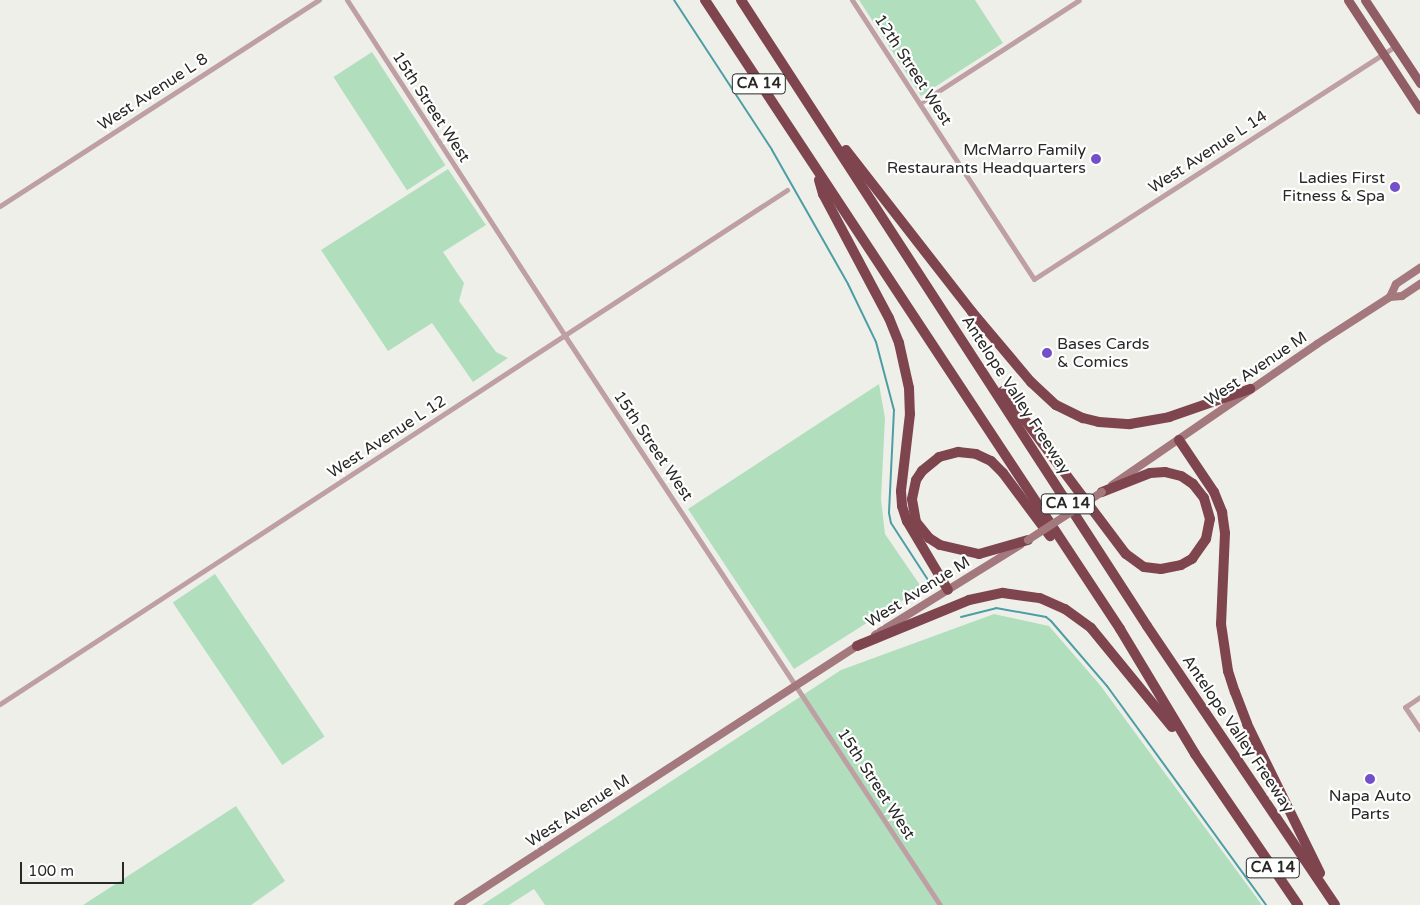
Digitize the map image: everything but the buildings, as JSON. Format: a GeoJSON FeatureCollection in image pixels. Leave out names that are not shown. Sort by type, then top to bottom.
{"type":"FeatureCollection","features":[{"type":"Feature","properties":{"kind":"highway","name":"CA 14"},"geometry":{"type":"LineString","coordinates":[[705,0],[1120,629],[1195,754],[1298,905]]}},
{"type":"Feature","properties":{"kind":"highway","name":"Antelope Valley Freeway"},"geometry":{"type":"LineString","coordinates":[[741,0],[1147,626],[1336,905]]}},
{"type":"Feature","properties":{"kind":"highway"},"geometry":{"type":"LineString","coordinates":[[806,99],[972,312],[1031,382],[1056,405],[1083,418],[1099,422],[1130,424],[1169,417],[1250,389]]}},
{"type":"Feature","properties":{"kind":"highway"},"geometry":{"type":"LineString","coordinates":[[814,167],[823,194],[889,318],[899,344],[905,366],[910,414],[901,491],[902,506],[907,521],[948,590]]}},
{"type":"Feature","properties":{"kind":"highway"},"geometry":{"type":"LineString","coordinates":[[953,326],[1126,554],[1144,566],[1168,568],[1181,565],[1192,558],[1206,539],[1210,519],[1204,498],[1193,484],[1181,476],[1165,472],[1150,473],[1102,492]]}},
{"type":"Feature","properties":{"kind":"highway"},"geometry":{"type":"LineString","coordinates":[[1180,440],[1214,492],[1222,512],[1225,533],[1221,624],[1228,671],[1235,692],[1248,724],[1336,905]]}},
{"type":"Feature","properties":{"kind":"highway"},"geometry":{"type":"LineString","coordinates":[[1028,540],[979,554],[940,545],[929,538],[916,522],[912,499],[916,480],[928,464],[949,453],[976,454],[991,462],[1003,473],[1120,629]]}},
{"type":"Feature","properties":{"kind":"highway"},"geometry":{"type":"LineString","coordinates":[[856,646],[969,600],[1003,593],[1040,598],[1065,609],[1091,628],[1195,754]]}},
{"type":"Feature","properties":{"kind":"main road"},"geometry":{"type":"LineString","coordinates":[[1348,0],[1420,110]]}},
{"type":"Feature","properties":{"kind":"main road"},"geometry":{"type":"LineString","coordinates":[[1365,0],[1420,83]]}},
{"type":"Feature","properties":{"kind":"main road","name":"West Avenue M"},"geometry":{"type":"LineString","coordinates":[[1390,297],[1396,284],[1420,268]]}},
{"type":"Feature","properties":{"kind":"main road","name":"West Avenue M"},"geometry":{"type":"LineString","coordinates":[[458,905],[795,685],[1102,492],[1180,440],[1250,389],[1390,297],[1402,296],[1420,284]]}},
{"type":"Feature","properties":{"kind":"street","name":"West Avenue L 8"},"geometry":{"type":"LineString","coordinates":[[0,206],[319,0]]}},
{"type":"Feature","properties":{"kind":"street","name":"15th Street West"},"geometry":{"type":"LineString","coordinates":[[347,0],[565,336],[940,905]]}},
{"type":"Feature","properties":{"kind":"street","name":"12th Street West"},"geometry":{"type":"LineString","coordinates":[[852,0],[1034,279]]}},
{"type":"Feature","properties":{"kind":"street"},"geometry":{"type":"LineString","coordinates":[[920,103],[1079,0]]}},
{"type":"Feature","properties":{"kind":"street","name":"West Avenue L 14"},"geometry":{"type":"LineString","coordinates":[[1034,279],[1396,46]]}},
{"type":"Feature","properties":{"kind":"street","name":"West Avenue L 12"},"geometry":{"type":"LineString","coordinates":[[0,704],[787,190]]}},
{"type":"Feature","properties":{"kind":"street"},"geometry":{"type":"LineString","coordinates":[[1420,697],[1405,707],[1420,729]]}},
{"type":"Feature","properties":{"kind":"green space"},"geometry":{"type":"Polygon","coordinates":[[[859,0],[975,0],[1003,43],[921,96],[859,0]]]}},
{"type":"Feature","properties":{"kind":"green space"},"geometry":{"type":"Polygon","coordinates":[[[372,52],[446,165],[407,190],[333,77],[372,52]]]}},
{"type":"Feature","properties":{"kind":"green space"},"geometry":{"type":"Polygon","coordinates":[[[448,169],[486,225],[443,252],[464,283],[459,301],[496,352],[508,358],[473,382],[432,323],[388,351],[321,250],[448,169]]]}},
{"type":"Feature","properties":{"kind":"green space"},"geometry":{"type":"Polygon","coordinates":[[[879,384],[885,418],[881,499],[885,534],[922,588],[794,669],[688,509],[879,384]]]}},
{"type":"Feature","properties":{"kind":"green space"},"geometry":{"type":"Polygon","coordinates":[[[215,574],[325,736],[282,765],[173,603],[215,574]]]}},
{"type":"Feature","properties":{"kind":"green space"},"geometry":{"type":"Polygon","coordinates":[[[994,614],[1049,626],[1100,685],[1262,905],[545,905],[534,889],[509,905],[482,905],[841,670],[994,614]]]}},
{"type":"Feature","properties":{"kind":"green space"},"geometry":{"type":"Polygon","coordinates":[[[236,806],[285,881],[251,905],[83,905],[236,806]]]}},
{"type":"Feature","properties":{"kind":"waterway"},"geometry":{"type":"LineString","coordinates":[[674,0],[772,150],[848,284],[876,342],[894,410],[889,513],[891,523],[928,580]]}},
{"type":"Feature","properties":{"kind":"waterway"},"geometry":{"type":"LineString","coordinates":[[961,617],[996,608],[1046,617],[1051,621],[1107,686],[1266,905]]}},
{"type":"Feature","properties":{"kind":"place","name":"McMarro Family Restaurants Headquarters"},"geometry":{"type":"Point","coordinates":[1096,159]}},
{"type":"Feature","properties":{"kind":"place","name":"Ladies First Fitness & Spa"},"geometry":{"type":"Point","coordinates":[1395,187]}},
{"type":"Feature","properties":{"kind":"place","name":"Bases Cards & Comics"},"geometry":{"type":"Point","coordinates":[1047,353]}},
{"type":"Feature","properties":{"kind":"place","name":"Napa Auto Parts"},"geometry":{"type":"Point","coordinates":[1370,779]}}]}
